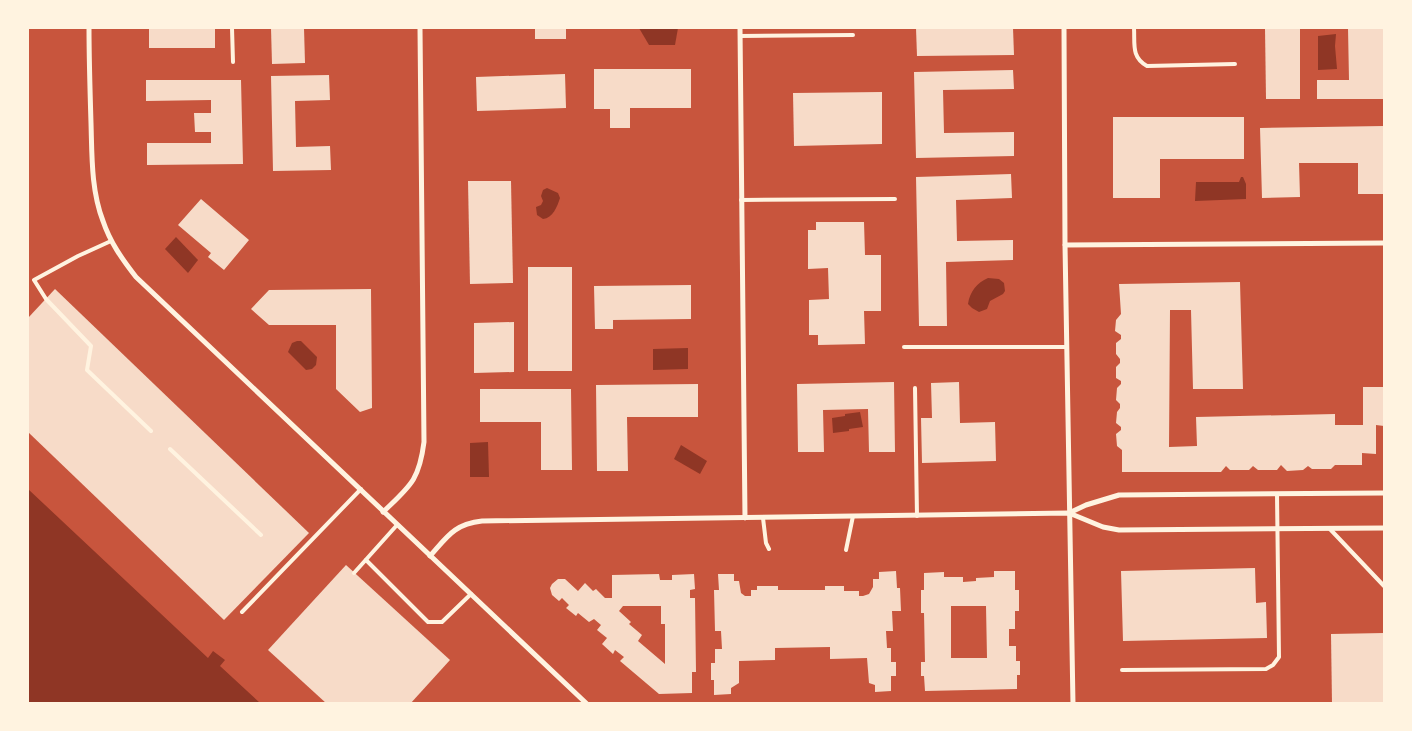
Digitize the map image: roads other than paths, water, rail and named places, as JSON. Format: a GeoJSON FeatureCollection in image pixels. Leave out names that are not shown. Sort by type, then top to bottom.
{"type":"FeatureCollection","features":[{"type":"Feature","properties":{"kind":"street"},"geometry":{"type":"LineString","coordinates":[[89,28],[93,171],[102,220],[111,241],[123,261],[136,276],[383,512],[587,704]]}},
{"type":"Feature","properties":{"kind":"street"},"geometry":{"type":"LineString","coordinates":[[383,512],[410,485],[417,473],[424,442],[420,28]]}},
{"type":"Feature","properties":{"kind":"street"},"geometry":{"type":"LineString","coordinates":[[740,28],[745,518]]}},
{"type":"Feature","properties":{"kind":"street"},"geometry":{"type":"LineString","coordinates":[[1064,28],[1066,347],[1073,704]]}},
{"type":"Feature","properties":{"kind":"street"},"geometry":{"type":"LineString","coordinates":[[1065,245],[1384,243]]}},
{"type":"Feature","properties":{"kind":"street"},"geometry":{"type":"LineString","coordinates":[[1069,513],[1086,505],[1119,495],[1384,493]]}},
{"type":"Feature","properties":{"kind":"street"},"geometry":{"type":"LineString","coordinates":[[430,556],[460,526],[470,522],[482,521],[1069,513],[1103,527],[1119,530],[1384,528]]}},
{"type":"Feature","properties":{"kind":"lane"},"geometry":{"type":"LineString","coordinates":[[232,28],[233,62]]}},
{"type":"Feature","properties":{"kind":"lane"},"geometry":{"type":"LineString","coordinates":[[1134,28],[1135,53],[1139,61],[1147,66],[1235,64]]}},
{"type":"Feature","properties":{"kind":"lane"},"geometry":{"type":"LineString","coordinates":[[740,36],[853,35]]}},
{"type":"Feature","properties":{"kind":"lane"},"geometry":{"type":"LineString","coordinates":[[741,200],[895,199]]}},
{"type":"Feature","properties":{"kind":"lane"},"geometry":{"type":"LineString","coordinates":[[111,241],[78,256],[34,280],[46,299],[91,346],[87,370],[151,431]]}},
{"type":"Feature","properties":{"kind":"lane"},"geometry":{"type":"LineString","coordinates":[[904,347],[1066,347]]}},
{"type":"Feature","properties":{"kind":"lane"},"geometry":{"type":"LineString","coordinates":[[915,388],[917,516]]}},
{"type":"Feature","properties":{"kind":"lane"},"geometry":{"type":"LineString","coordinates":[[170,449],[261,535]]}},
{"type":"Feature","properties":{"kind":"lane"},"geometry":{"type":"LineString","coordinates":[[242,612],[361,489]]}},
{"type":"Feature","properties":{"kind":"lane"},"geometry":{"type":"LineString","coordinates":[[1122,670],[1266,669],[1273,665],[1279,657],[1277,494]]}},
{"type":"Feature","properties":{"kind":"lane"},"geometry":{"type":"LineString","coordinates":[[846,550],[853,516]]}},
{"type":"Feature","properties":{"kind":"lane"},"geometry":{"type":"LineString","coordinates":[[763,518],[766,543],[770,549]]}},
{"type":"Feature","properties":{"kind":"lane"},"geometry":{"type":"LineString","coordinates":[[354,573],[397,525]]}},
{"type":"Feature","properties":{"kind":"lane"},"geometry":{"type":"LineString","coordinates":[[1329,528],[1384,586]]}},
{"type":"Feature","properties":{"kind":"lane"},"geometry":{"type":"LineString","coordinates":[[366,560],[428,622],[442,622],[471,594]]}}]}
